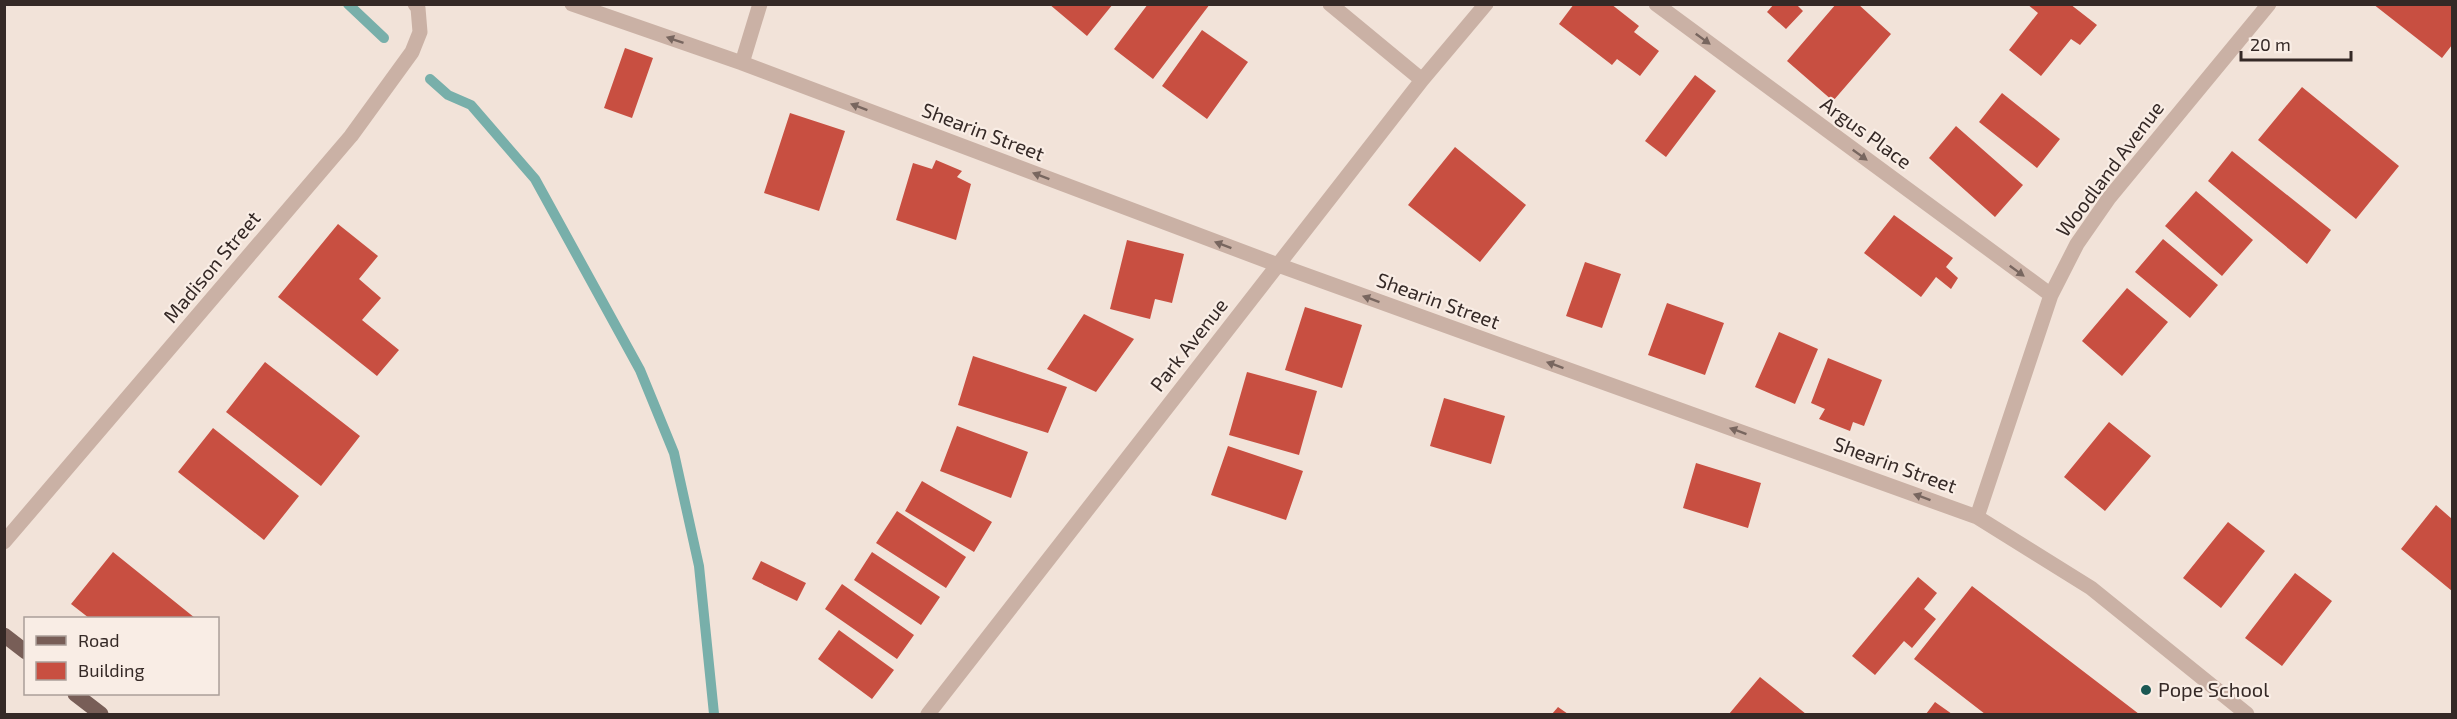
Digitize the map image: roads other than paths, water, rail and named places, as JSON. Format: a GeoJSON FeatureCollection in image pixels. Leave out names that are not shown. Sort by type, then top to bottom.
{"type":"FeatureCollection","features":[{"type":"Feature","properties":{"kind":"main road"},"geometry":{"type":"LineString","coordinates":[[4,635],[24,650]]}},
{"type":"Feature","properties":{"kind":"main road"},"geometry":{"type":"LineString","coordinates":[[77,695],[100,714]]}},
{"type":"Feature","properties":{"kind":"street","name":"Madison Street"},"geometry":{"type":"LineString","coordinates":[[4,542],[351,136],[412,52],[420,32],[418,8],[415,4]]}},
{"type":"Feature","properties":{"kind":"street","name":"Shearin Street"},"geometry":{"type":"LineString","coordinates":[[572,4],[742,63],[1278,265],[1977,517],[2091,588],[2247,714]]}},
{"type":"Feature","properties":{"kind":"street"},"geometry":{"type":"LineString","coordinates":[[742,63],[760,4]]}},
{"type":"Feature","properties":{"kind":"street"},"geometry":{"type":"LineString","coordinates":[[1330,4],[1422,80]]}},
{"type":"Feature","properties":{"kind":"street","name":"Park Avenue"},"geometry":{"type":"LineString","coordinates":[[928,714],[1422,80],[1486,4]]}},
{"type":"Feature","properties":{"kind":"street","name":"Argus Place"},"geometry":{"type":"LineString","coordinates":[[1656,4],[2051,296]]}},
{"type":"Feature","properties":{"kind":"street","name":"Woodland Avenue"},"geometry":{"type":"LineString","coordinates":[[1977,517],[2051,296],[2077,244],[2109,198],[2269,4]]}},
{"type":"Feature","properties":{"kind":"waterway"},"geometry":{"type":"LineString","coordinates":[[348,4],[384,38]]}},
{"type":"Feature","properties":{"kind":"waterway"},"geometry":{"type":"LineString","coordinates":[[430,79],[448,95],[471,105],[535,179],[640,370],[674,453],[699,566],[714,714]]}},
{"type":"Feature","properties":{"kind":"place","name":"Pope School"},"geometry":{"type":"Point","coordinates":[2146,690]}}]}
